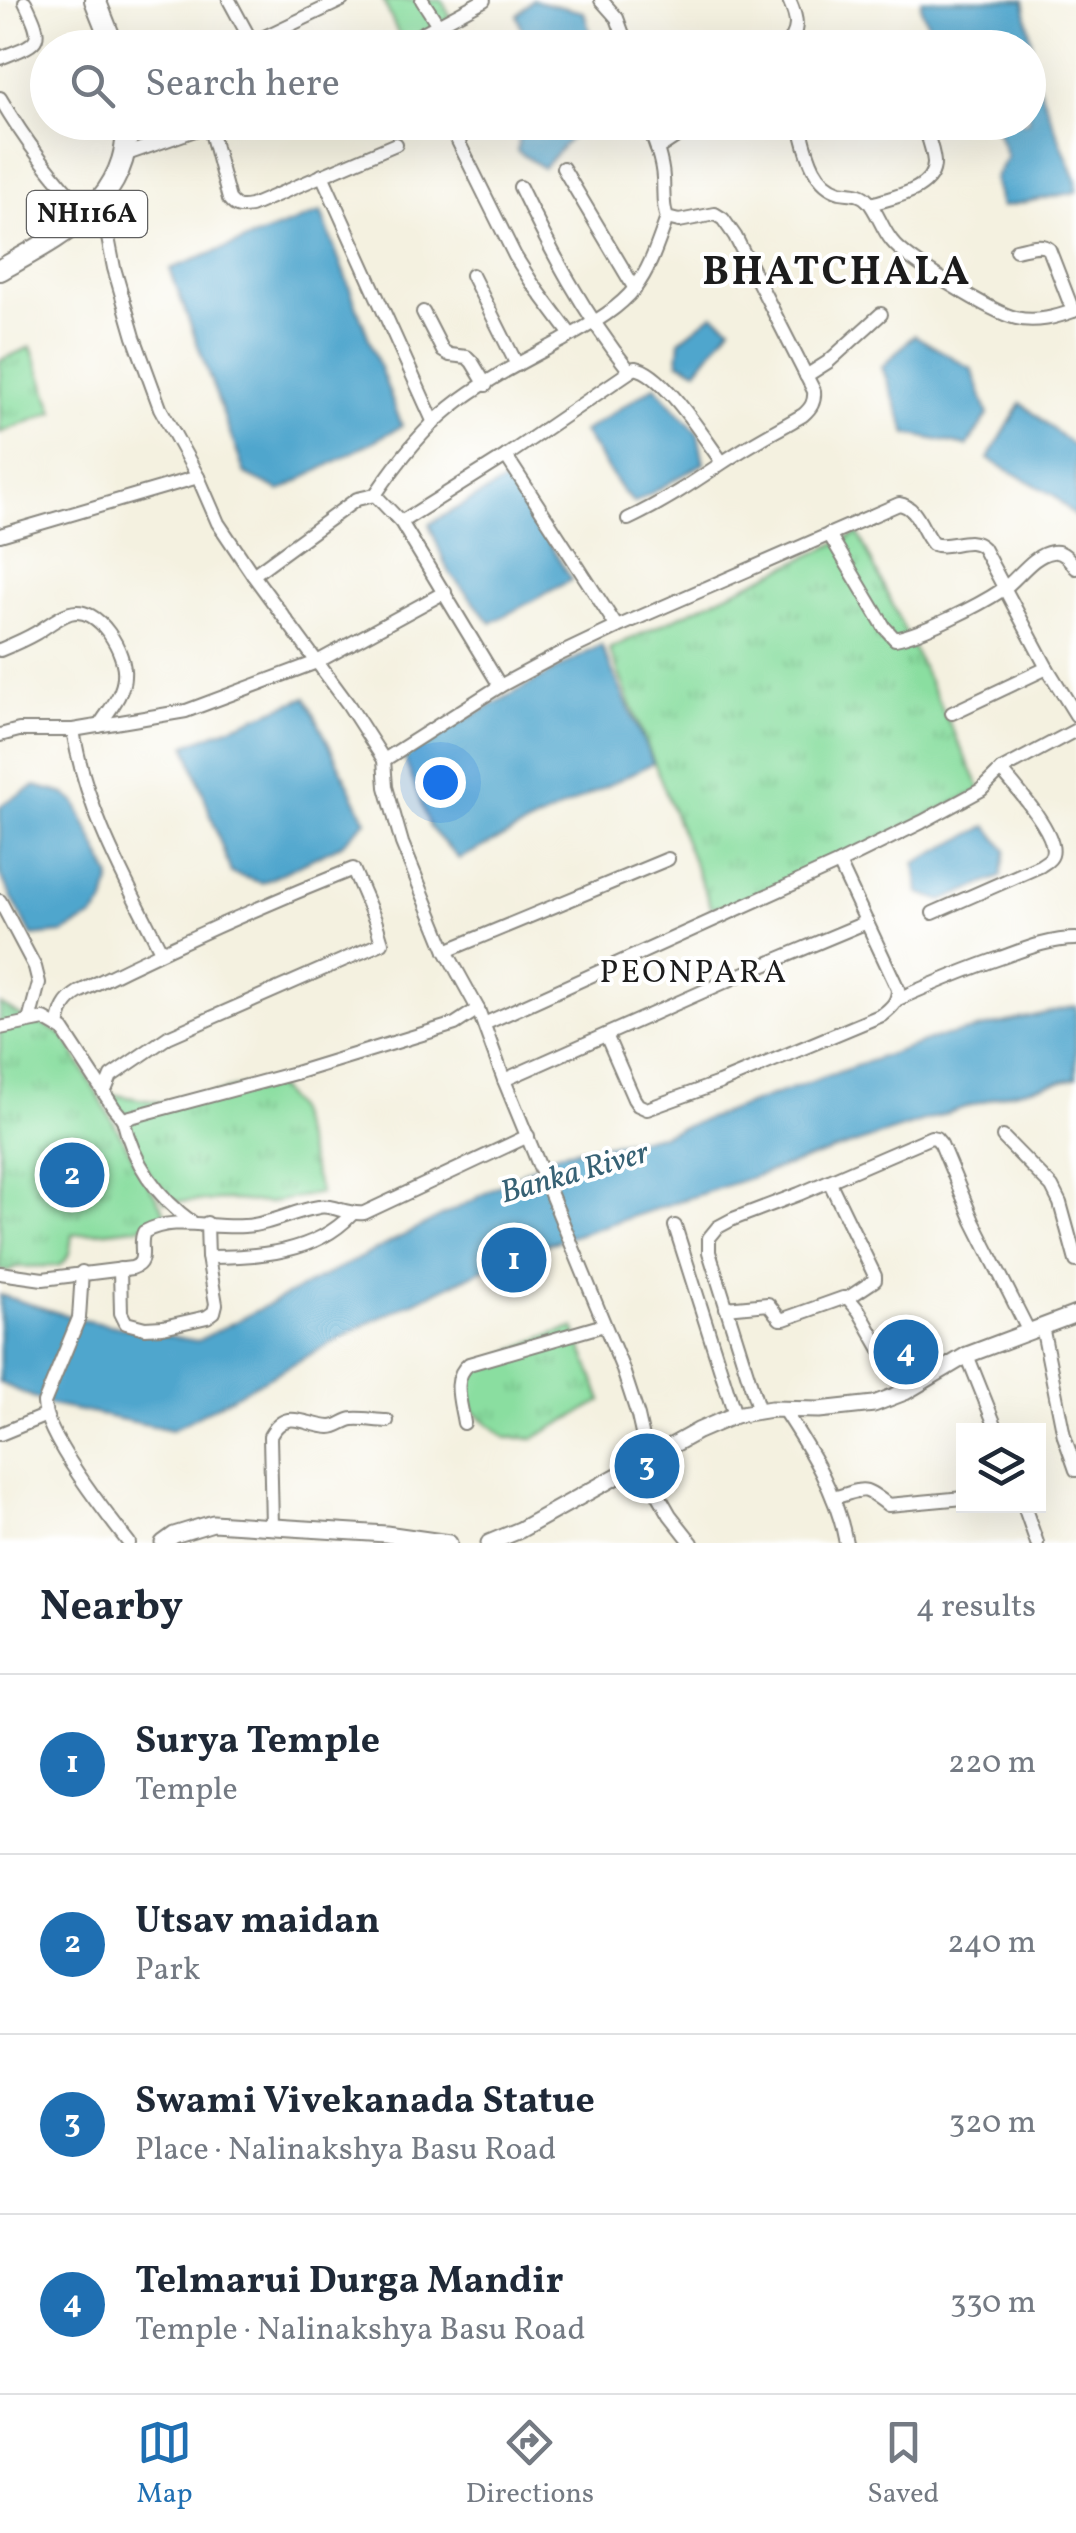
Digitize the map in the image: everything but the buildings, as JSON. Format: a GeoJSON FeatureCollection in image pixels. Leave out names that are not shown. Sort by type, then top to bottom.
{"type":"FeatureCollection","features":[{"type":"Feature","properties":{"kind":"highway"},"geometry":{"type":"LineString","coordinates":[[95,0],[107,30]]}},
{"type":"Feature","properties":{"kind":"highway","name":"NH116A"},"geometry":{"type":"LineString","coordinates":[[0,270],[95,208],[115,179],[125,140]]}},
{"type":"Feature","properties":{"kind":"street"},"geometry":{"type":"LineString","coordinates":[[229,0],[246,30]]}},
{"type":"Feature","properties":{"kind":"street"},"geometry":{"type":"LineString","coordinates":[[283,30],[342,0]]}},
{"type":"Feature","properties":{"kind":"street"},"geometry":{"type":"LineString","coordinates":[[422,0],[441,30]]}},
{"type":"Feature","properties":{"kind":"street"},"geometry":{"type":"LineString","coordinates":[[430,30],[484,0]]}},
{"type":"Feature","properties":{"kind":"street"},"geometry":{"type":"LineString","coordinates":[[601,0],[617,18],[621,30]]}},
{"type":"Feature","properties":{"kind":"street"},"geometry":{"type":"LineString","coordinates":[[788,0],[795,30]]}},
{"type":"Feature","properties":{"kind":"street"},"geometry":{"type":"LineString","coordinates":[[25,2],[37,30]]}},
{"type":"Feature","properties":{"kind":"street"},"geometry":{"type":"LineString","coordinates":[[0,58],[30,46]]}},
{"type":"Feature","properties":{"kind":"street"},"geometry":{"type":"LineString","coordinates":[[0,98],[43,165],[95,208],[160,408],[218,523],[384,760],[386,787],[402,843],[446,951],[484,1024],[622,1367],[654,1487],[692,1543]]}},
{"type":"Feature","properties":{"kind":"street"},"geometry":{"type":"LineString","coordinates":[[124,156],[169,140]]}},
{"type":"Feature","properties":{"kind":"street"},"geometry":{"type":"LineString","coordinates":[[217,140],[229,199],[240,208],[396,144]]}},
{"type":"Feature","properties":{"kind":"street"},"geometry":{"type":"LineString","coordinates":[[457,140],[515,256],[571,335]]}},
{"type":"Feature","properties":{"kind":"street"},"geometry":{"type":"LineString","coordinates":[[253,575],[357,499],[375,495],[396,464],[450,408],[516,365],[594,323],[635,289],[652,260],[667,218],[654,140]]}},
{"type":"Feature","properties":{"kind":"street"},"geometry":{"type":"LineString","coordinates":[[658,150],[672,140]]}},
{"type":"Feature","properties":{"kind":"street"},"geometry":{"type":"LineString","coordinates":[[804,140],[819,178],[830,188],[857,194],[871,204],[892,242],[907,256],[1014,318],[1053,318],[1074,311],[1050,249],[1038,245],[1016,250]]}},
{"type":"Feature","properties":{"kind":"street"},"geometry":{"type":"LineString","coordinates":[[871,204],[911,191],[932,176],[934,157],[929,140]]}},
{"type":"Feature","properties":{"kind":"street"},"geometry":{"type":"LineString","coordinates":[[563,168],[635,289]]}},
{"type":"Feature","properties":{"kind":"street"},"geometry":{"type":"LineString","coordinates":[[322,175],[434,423]]}},
{"type":"Feature","properties":{"kind":"street"},"geometry":{"type":"LineString","coordinates":[[520,187],[594,323],[629,370]]}},
{"type":"Feature","properties":{"kind":"street"},"geometry":{"type":"LineString","coordinates":[[628,519],[693,484],[722,462],[803,415],[814,399],[814,390],[736,236],[723,219],[715,214],[680,221],[667,218]]}},
{"type":"Feature","properties":{"kind":"street"},"geometry":{"type":"LineString","coordinates":[[472,275],[516,365]]}},
{"type":"Feature","properties":{"kind":"street"},"geometry":{"type":"LineString","coordinates":[[423,312],[442,351],[466,357],[486,384]]}},
{"type":"Feature","properties":{"kind":"street"},"geometry":{"type":"LineString","coordinates":[[806,376],[828,362],[882,314]]}},
{"type":"Feature","properties":{"kind":"street"},"geometry":{"type":"LineString","coordinates":[[401,522],[506,456],[629,370],[641,368],[661,383],[722,462]]}},
{"type":"Feature","properties":{"kind":"street"},"geometry":{"type":"LineString","coordinates":[[506,456],[617,627]]}},
{"type":"Feature","properties":{"kind":"street"},"geometry":{"type":"LineString","coordinates":[[0,535],[198,477]]}},
{"type":"Feature","properties":{"kind":"street"},"geometry":{"type":"LineString","coordinates":[[375,495],[401,522],[500,686]]}},
{"type":"Feature","properties":{"kind":"street"},"geometry":{"type":"LineString","coordinates":[[384,760],[500,686],[617,627],[899,504],[912,510],[933,544],[978,542],[1076,715]]}},
{"type":"Feature","properties":{"kind":"street"},"geometry":{"type":"LineString","coordinates":[[828,534],[885,628],[896,639],[974,607],[1005,588],[1048,552],[1057,551],[1076,568]]}},
{"type":"Feature","properties":{"kind":"street"},"geometry":{"type":"LineString","coordinates":[[0,736],[20,730],[73,730],[186,711],[317,662],[445,592]]}},
{"type":"Feature","properties":{"kind":"street"},"geometry":{"type":"LineString","coordinates":[[0,650],[68,613],[94,617],[113,640],[125,676],[121,692],[99,726]]}},
{"type":"Feature","properties":{"kind":"street"},"geometry":{"type":"LineString","coordinates":[[952,713],[1047,668]]}},
{"type":"Feature","properties":{"kind":"street"},"geometry":{"type":"LineString","coordinates":[[73,730],[87,794],[161,951]]}},
{"type":"Feature","properties":{"kind":"street"},"geometry":{"type":"LineString","coordinates":[[484,1024],[839,863],[981,790],[1000,770],[1076,730]]}},
{"type":"Feature","properties":{"kind":"street"},"geometry":{"type":"LineString","coordinates":[[933,913],[1040,866],[1052,854],[1053,846],[1034,809],[1000,770]]}},
{"type":"Feature","properties":{"kind":"street"},"geometry":{"type":"LineString","coordinates":[[446,951],[668,859]]}},
{"type":"Feature","properties":{"kind":"street"},"geometry":{"type":"LineString","coordinates":[[839,863],[898,988],[898,999]]}},
{"type":"Feature","properties":{"kind":"street"},"geometry":{"type":"LineString","coordinates":[[58,1027],[68,999],[161,951],[353,869],[382,943],[168,1037],[111,1076],[104,1092]]}},
{"type":"Feature","properties":{"kind":"street"},"geometry":{"type":"LineString","coordinates":[[0,901],[35,967],[38,983],[29,1022]]}},
{"type":"Feature","properties":{"kind":"street"},"geometry":{"type":"LineString","coordinates":[[504,1080],[867,922]]}},
{"type":"Feature","properties":{"kind":"street"},"geometry":{"type":"LineString","coordinates":[[606,1035],[634,1099],[646,1108],[719,1083],[882,1015],[898,999],[957,973],[1054,940],[1076,939]]}},
{"type":"Feature","properties":{"kind":"street"},"geometry":{"type":"LineString","coordinates":[[124,1119],[295,1074],[455,1024],[478,1010]]}},
{"type":"Feature","properties":{"kind":"street"},"geometry":{"type":"LineString","coordinates":[[0,1028],[44,1019],[64,1030],[124,1119],[128,1140],[150,1180],[174,1209],[200,1223],[214,1291],[214,1312],[207,1318],[163,1327],[126,1323],[120,1269]]}},
{"type":"Feature","properties":{"kind":"street"},"geometry":{"type":"LineString","coordinates":[[0,1273],[43,1278],[139,1266],[143,1260],[141,1238],[150,1228],[200,1223],[241,1227],[270,1223],[320,1206],[364,1214],[528,1136]]}},
{"type":"Feature","properties":{"kind":"street"},"geometry":{"type":"LineString","coordinates":[[1003,1136],[1052,1188],[1072,1236],[1076,1260]]}},
{"type":"Feature","properties":{"kind":"street"},"geometry":{"type":"LineString","coordinates":[[759,1411],[726,1308],[709,1238],[733,1220],[936,1138],[972,1221],[1035,1328],[1076,1470]]}},
{"type":"Feature","properties":{"kind":"street"},"geometry":{"type":"LineString","coordinates":[[726,1308],[768,1304],[784,1319],[848,1298],[875,1280],[829,1181]]}},
{"type":"Feature","properties":{"kind":"street"},"geometry":{"type":"LineString","coordinates":[[208,1257],[256,1255],[314,1242],[330,1234],[351,1214]]}},
{"type":"Feature","properties":{"kind":"street"},"geometry":{"type":"LineString","coordinates":[[675,1226],[735,1415]]}},
{"type":"Feature","properties":{"kind":"street"},"geometry":{"type":"LineString","coordinates":[[0,1434],[44,1410],[79,1318],[82,1272]]}},
{"type":"Feature","properties":{"kind":"street"},"geometry":{"type":"LineString","coordinates":[[848,1298],[905,1392]]}},
{"type":"Feature","properties":{"kind":"street"},"geometry":{"type":"LineString","coordinates":[[488,1543],[520,1530],[698,1430],[735,1415],[783,1408],[846,1409],[874,1404],[905,1392],[967,1354],[1076,1314]]}},
{"type":"Feature","properties":{"kind":"street"},"geometry":{"type":"LineString","coordinates":[[464,1423],[459,1378],[469,1364],[604,1325]]}},
{"type":"Feature","properties":{"kind":"street"},"geometry":{"type":"LineString","coordinates":[[967,1354],[994,1423]]}},
{"type":"Feature","properties":{"kind":"street"},"geometry":{"type":"LineString","coordinates":[[783,1408],[806,1443],[833,1498],[846,1543]]}},
{"type":"Feature","properties":{"kind":"street"},"geometry":{"type":"LineString","coordinates":[[44,1410],[53,1434],[128,1543]]}},
{"type":"Feature","properties":{"kind":"street"},"geometry":{"type":"LineString","coordinates":[[272,1526],[270,1436],[276,1426],[286,1420],[334,1427],[349,1420],[387,1421]]}},
{"type":"Feature","properties":{"kind":"street"},"geometry":{"type":"LineString","coordinates":[[833,1498],[871,1490],[888,1505],[956,1499]]}},
{"type":"Feature","properties":{"kind":"street"},"geometry":{"type":"LineString","coordinates":[[1026,1513],[1037,1543]]}},
{"type":"Feature","properties":{"kind":"street"},"geometry":{"type":"LineString","coordinates":[[163,1543],[174,1535],[212,1523],[386,1534],[449,1543]]}},
{"type":"Feature","properties":{"kind":"street"},"geometry":{"type":"LineString","coordinates":[[321,1543],[336,1530]]}},
{"type":"Feature","properties":{"kind":"green space"},"geometry":{"type":"Polygon","coordinates":[[[383,0],[442,0],[451,19],[430,30],[397,30],[383,0]]]}},
{"type":"Feature","properties":{"kind":"green space"},"geometry":{"type":"Polygon","coordinates":[[[31,347],[54,412],[0,433],[0,360],[31,347]]]}},
{"type":"Feature","properties":{"kind":"green space"},"geometry":{"type":"Polygon","coordinates":[[[858,533],[981,790],[739,906],[711,907],[609,649],[858,533]]]}},
{"type":"Feature","properties":{"kind":"green space"},"geometry":{"type":"Polygon","coordinates":[[[0,1004],[64,1036],[169,1220],[72,1235],[68,1257],[58,1266],[0,1270],[0,1004]]]}},
{"type":"Feature","properties":{"kind":"green space"},"geometry":{"type":"Polygon","coordinates":[[[245,1085],[278,1088],[294,1108],[320,1193],[269,1203],[165,1202],[104,1093],[174,1105],[245,1085]]]}},
{"type":"Feature","properties":{"kind":"green space"},"geometry":{"type":"Polygon","coordinates":[[[574,1328],[602,1401],[534,1438],[506,1438],[472,1410],[466,1378],[518,1348],[574,1328]]]}},
{"type":"Feature","properties":{"kind":"water"},"geometry":{"type":"Polygon","coordinates":[[[532,0],[584,12],[589,30],[522,30],[517,15],[532,0]]]}},
{"type":"Feature","properties":{"kind":"water"},"geometry":{"type":"Polygon","coordinates":[[[921,0],[1024,0],[1029,30],[931,30],[921,0]]]}},
{"type":"Feature","properties":{"kind":"water"},"geometry":{"type":"Polygon","coordinates":[[[1046,105],[1076,180],[1076,192],[1001,207],[994,178],[1007,157],[1000,140],[1046,140],[1046,105]]]}},
{"type":"Feature","properties":{"kind":"water"},"geometry":{"type":"Polygon","coordinates":[[[519,140],[568,140],[543,168],[517,151],[519,140]]]}},
{"type":"Feature","properties":{"kind":"water"},"geometry":{"type":"Polygon","coordinates":[[[321,212],[402,426],[280,491],[245,474],[170,269],[321,212]]]}},
{"type":"Feature","properties":{"kind":"water"},"geometry":{"type":"Polygon","coordinates":[[[713,314],[731,326],[697,370],[678,362],[680,340],[713,314]]]}},
{"type":"Feature","properties":{"kind":"water"},"geometry":{"type":"Polygon","coordinates":[[[914,335],[972,369],[988,415],[967,446],[907,434],[882,367],[914,335]]]}},
{"type":"Feature","properties":{"kind":"water"},"geometry":{"type":"Polygon","coordinates":[[[655,386],[698,434],[704,463],[634,503],[583,432],[655,386]]]}},
{"type":"Feature","properties":{"kind":"water"},"geometry":{"type":"Polygon","coordinates":[[[1021,403],[1076,448],[1076,518],[1055,496],[988,459],[1021,403]]]}},
{"type":"Feature","properties":{"kind":"water"},"geometry":{"type":"Polygon","coordinates":[[[511,478],[571,580],[491,623],[448,571],[429,524],[511,478]]]}},
{"type":"Feature","properties":{"kind":"water"},"geometry":{"type":"Polygon","coordinates":[[[601,645],[653,763],[459,859],[430,828],[403,754],[601,645]]]}},
{"type":"Feature","properties":{"kind":"water"},"geometry":{"type":"Polygon","coordinates":[[[306,697],[366,821],[341,845],[262,883],[231,873],[186,745],[306,697]]]}},
{"type":"Feature","properties":{"kind":"water"},"geometry":{"type":"Polygon","coordinates":[[[35,786],[65,794],[76,803],[111,878],[105,903],[93,917],[63,933],[32,936],[0,875],[0,808],[35,786]]]}},
{"type":"Feature","properties":{"kind":"water"},"geometry":{"type":"Polygon","coordinates":[[[987,826],[1006,850],[1001,877],[942,901],[919,893],[915,863],[987,826]]]}},
{"type":"Feature","properties":{"kind":"water","name":"Banka River"},"geometry":{"type":"Polygon","coordinates":[[[1076,1006],[1076,1078],[1009,1093],[515,1255],[368,1323],[172,1430],[51,1405],[0,1383],[0,1295],[82,1320],[197,1341],[558,1153],[661,1135],[929,1040],[1076,1006]]]}},
{"type":"Feature","properties":{"kind":"place","name":"Utsav maidan"},"geometry":{"type":"Point","coordinates":[72,1175]}},
{"type":"Feature","properties":{"kind":"place","name":"Surya Temple"},"geometry":{"type":"Point","coordinates":[514,1260]}},
{"type":"Feature","properties":{"kind":"place","name":"Telmarui Durga Mandir"},"geometry":{"type":"Point","coordinates":[906,1352]}},
{"type":"Feature","properties":{"kind":"place","name":"Swami Vivekanada Statue"},"geometry":{"type":"Point","coordinates":[647,1466]}},
{"type":"Feature","properties":{"kind":"district","name":"BHATCHALA"},"geometry":{"type":"Point","coordinates":[837,274]}},
{"type":"Feature","properties":{"kind":"district","name":"PEONPARA"},"geometry":{"type":"Point","coordinates":[694,974]}}]}
